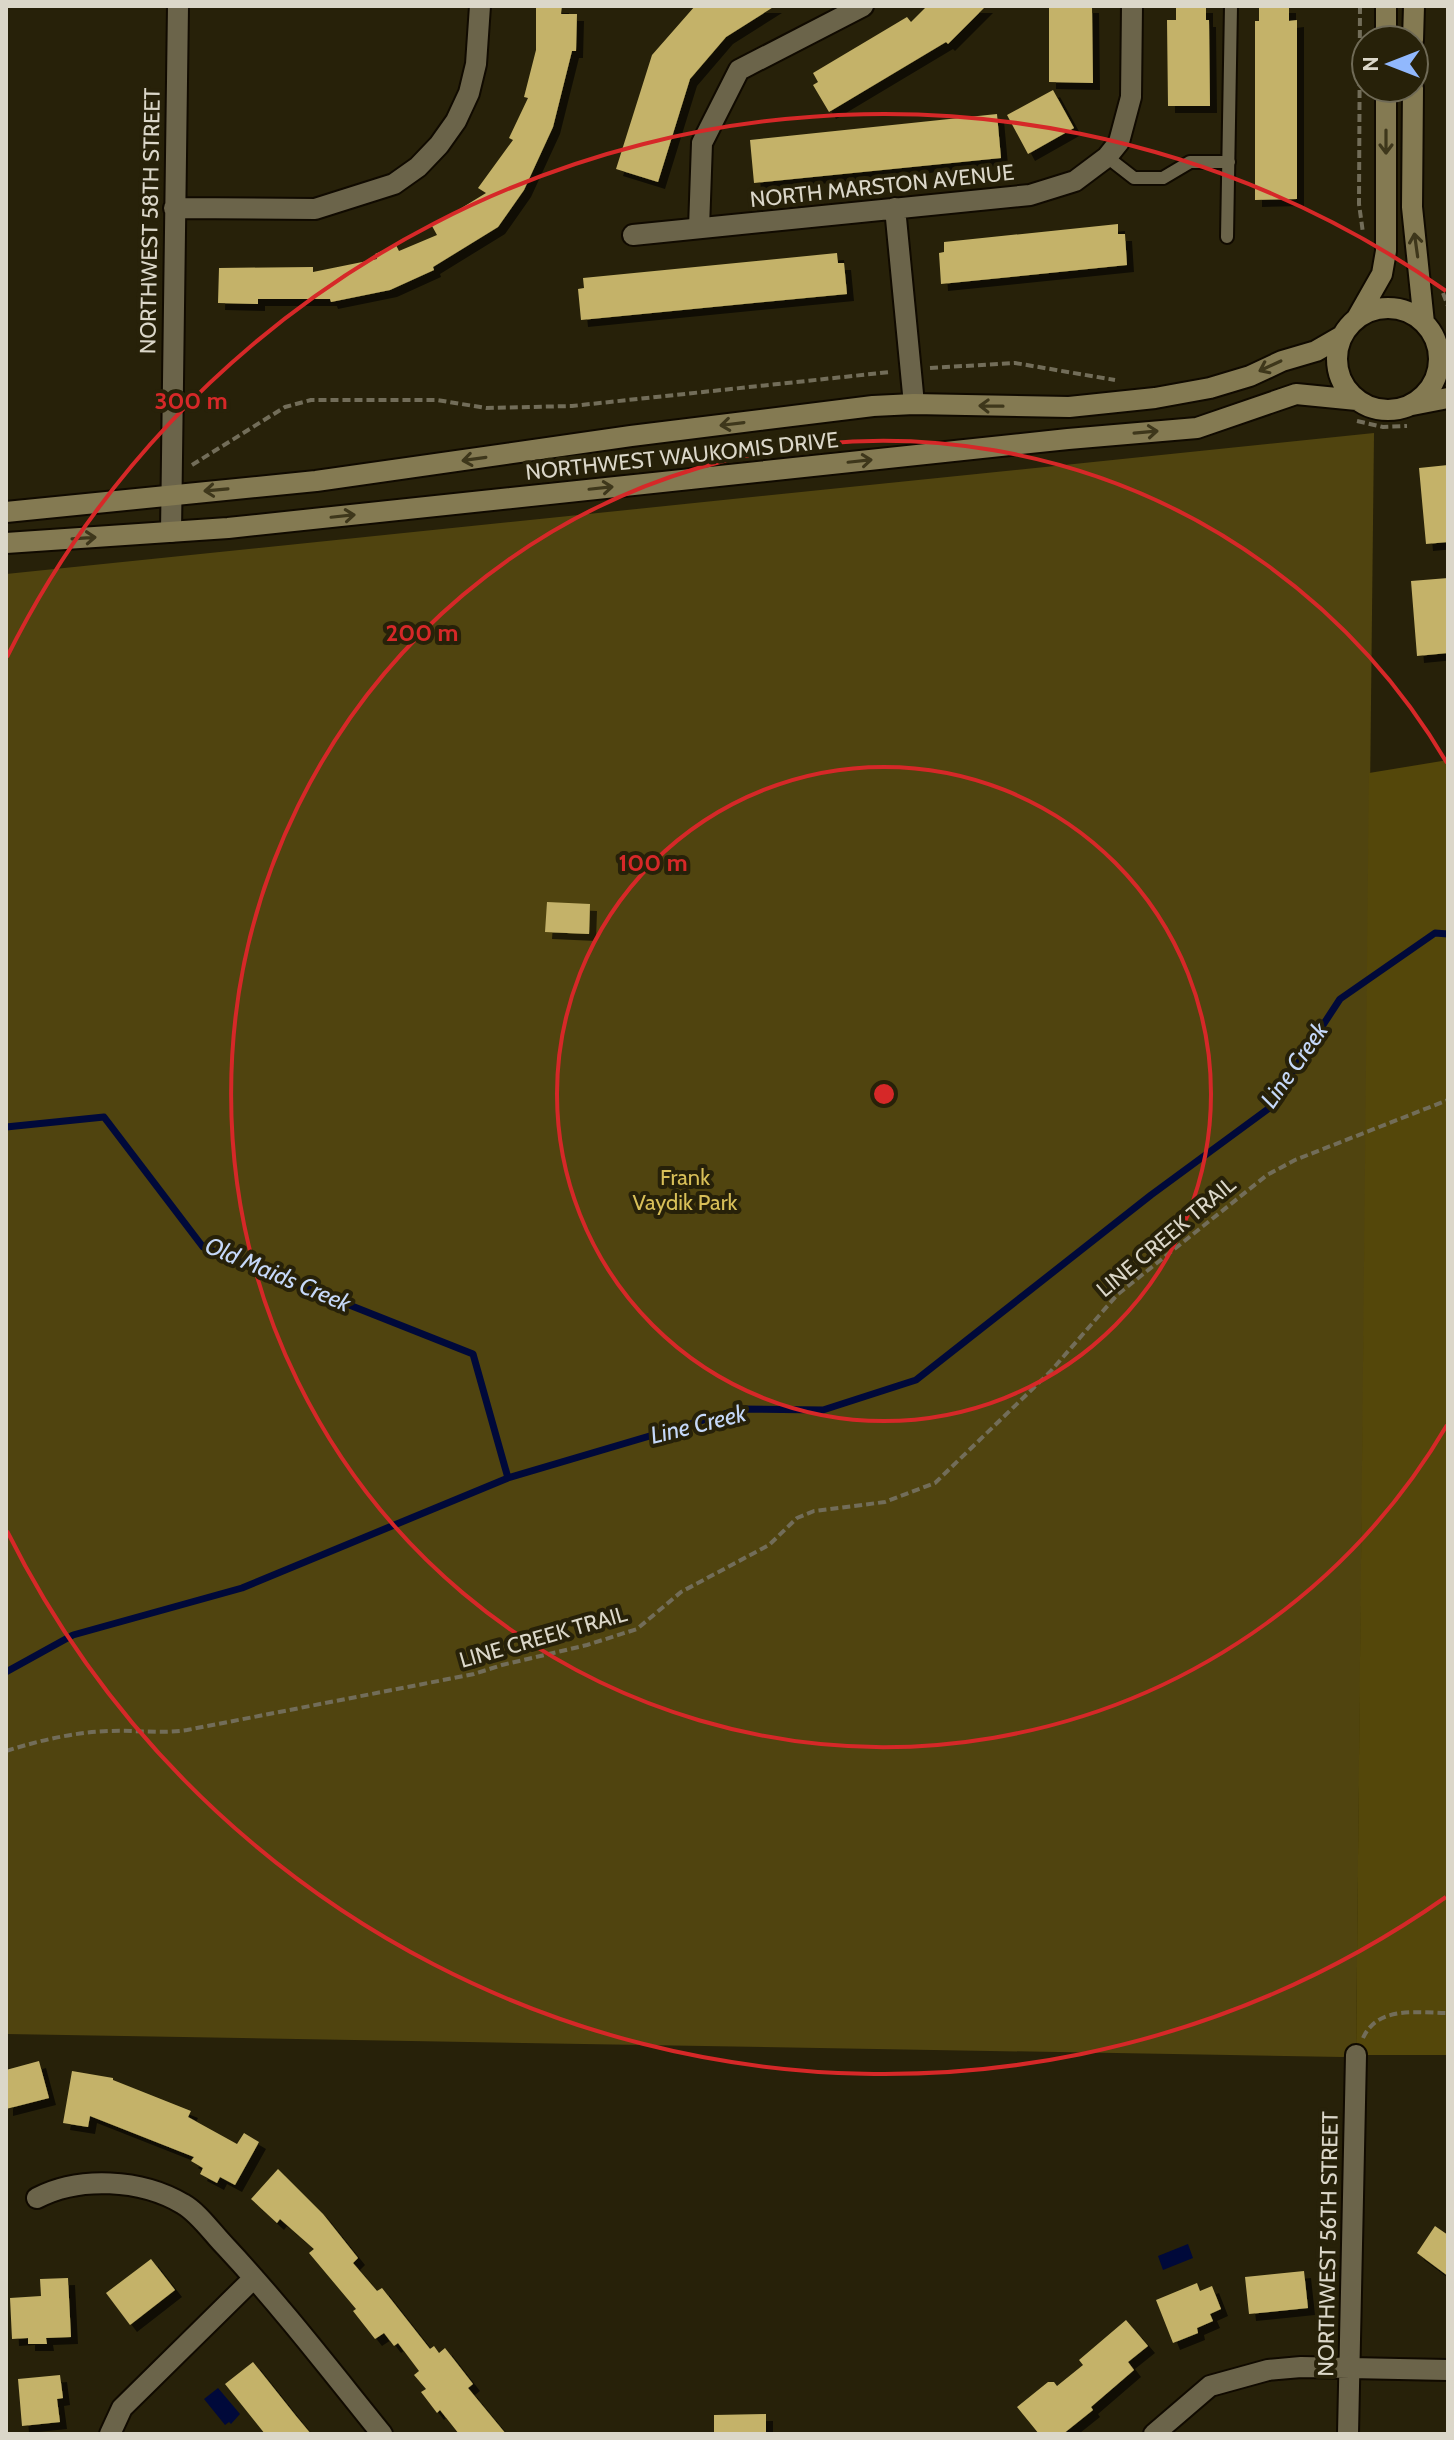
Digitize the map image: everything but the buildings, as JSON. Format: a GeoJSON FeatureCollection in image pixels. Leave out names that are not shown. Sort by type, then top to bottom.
{"type":"FeatureCollection","features":[{"type":"Feature","properties":{"kind":"main road"},"geometry":{"type":"LineString","coordinates":[[1386,104],[1386,251],[1382,274],[1357,318],[1342,336],[1338,347],[1338,371],[1354,409],[1401,409],[1413,414],[1448,398]]}},
{"type":"Feature","properties":{"kind":"main road"},"geometry":{"type":"LineString","coordinates":[[1413,104],[1412,207],[1438,367],[1413,414]]}},
{"type":"Feature","properties":{"kind":"main road"},"geometry":{"type":"LineString","coordinates":[[1357,318],[1368,312],[1391,308],[1403,310],[1434,332]]}},
{"type":"Feature","properties":{"kind":"main road","name":"NORTHWEST WAUKOMIS DRIVE"},"geometry":{"type":"LineString","coordinates":[[6,512],[316,481],[631,436],[873,406],[1069,407],[1155,398],[1210,388],[1250,376],[1282,361],[1316,351],[1342,336]]}},
{"type":"Feature","properties":{"kind":"main road","name":"NORTHWEST WAUKOMIS DRIVE"},"geometry":{"type":"LineString","coordinates":[[6,543],[243,527],[1197,428],[1296,394],[1354,409]]}},
{"type":"Feature","properties":{"kind":"street","name":"NORTHWEST 58TH STREET"},"geometry":{"type":"LineString","coordinates":[[171,532],[178,6]]}},
{"type":"Feature","properties":{"kind":"street"},"geometry":{"type":"LineString","coordinates":[[174,208],[315,209],[394,184],[429,156],[456,121],[469,93],[476,64],[480,6]]}},
{"type":"Feature","properties":{"kind":"street"},"geometry":{"type":"LineString","coordinates":[[699,228],[702,143],[739,70],[863,6]]}},
{"type":"Feature","properties":{"kind":"street"},"geometry":{"type":"LineString","coordinates":[[1113,150],[1131,97],[1132,6]]}},
{"type":"Feature","properties":{"kind":"street","name":"NORTH MARSTON AVENUE"},"geometry":{"type":"LineString","coordinates":[[633,235],[1030,195],[1075,181],[1113,150]]}},
{"type":"Feature","properties":{"kind":"street"},"geometry":{"type":"LineString","coordinates":[[895,208],[914,404]]}},
{"type":"Feature","properties":{"kind":"street","name":"NORTHWEST 56TH STREET"},"geometry":{"type":"LineString","coordinates":[[1348,2434],[1356,2055]]}},
{"type":"Feature","properties":{"kind":"street"},"geometry":{"type":"LineString","coordinates":[[37,2198],[55,2188],[82,2183],[118,2185],[186,2205],[254,2278],[382,2434]]}},
{"type":"Feature","properties":{"kind":"street"},"geometry":{"type":"LineString","coordinates":[[110,2434],[122,2408],[254,2278]]}},
{"type":"Feature","properties":{"kind":"street"},"geometry":{"type":"LineString","coordinates":[[1154,2434],[1210,2386],[1235,2377],[1301,2367],[1448,2370]]}},
{"type":"Feature","properties":{"kind":"lane"},"geometry":{"type":"LineString","coordinates":[[1227,237],[1231,6]]}},
{"type":"Feature","properties":{"kind":"lane"},"geometry":{"type":"LineString","coordinates":[[1113,150],[1134,178],[1163,178],[1190,162],[1229,162]]}},
{"type":"Feature","properties":{"kind":"path"},"geometry":{"type":"LineString","coordinates":[[1360,6],[1359,204],[1364,240]]}},
{"type":"Feature","properties":{"kind":"path"},"geometry":{"type":"LineString","coordinates":[[928,369],[1015,363],[1125,381]]}},
{"type":"Feature","properties":{"kind":"path"},"geometry":{"type":"LineString","coordinates":[[285,407],[311,400],[396,399],[437,400],[486,408],[572,406],[890,372]]}},
{"type":"Feature","properties":{"kind":"path"},"geometry":{"type":"LineString","coordinates":[[1354,409],[1361,423],[1383,427],[1413,414]]}},
{"type":"Feature","properties":{"kind":"path","name":"LINE CREEK TRAIL"},"geometry":{"type":"LineString","coordinates":[[6,1751],[52,1737],[112,1731],[166,1733],[187,1730],[405,1689],[587,1645],[637,1629],[681,1592],[769,1545],[797,1518],[814,1511],[885,1502],[935,1483],[1050,1372],[1117,1295],[1267,1175],[1295,1160],[1448,1100]]}},
{"type":"Feature","properties":{"kind":"path"},"geometry":{"type":"LineString","coordinates":[[1356,2055],[1367,2030],[1381,2017],[1396,2013],[1448,2013]]}},
{"type":"Feature","properties":{"kind":"green space","name":"Frank Vaydik Park"},"geometry":{"type":"Polygon","coordinates":[[[1374,433],[1356,2055],[6,2034],[6,574],[1374,433]]]}},
{"type":"Feature","properties":{"kind":"shaded area"},"geometry":{"type":"Polygon","coordinates":[[[1448,760],[1448,2055],[1356,2055],[1369,773],[1448,760]]]}},
{"type":"Feature","properties":{"kind":"shaded area"},"geometry":{"type":"Polygon","coordinates":[[[1188,2244],[1193,2258],[1163,2270],[1158,2256],[1188,2244]]]}},
{"type":"Feature","properties":{"kind":"shaded area"},"geometry":{"type":"Polygon","coordinates":[[[218,2388],[240,2414],[231,2424],[225,2425],[204,2399],[218,2388]]]}},
{"type":"Feature","properties":{"kind":"waterway","name":"Line Creek"},"geometry":{"type":"LineString","coordinates":[[6,1672],[73,1635],[242,1588],[508,1478],[741,1409],[823,1410],[916,1380],[1151,1195],[1268,1109],[1340,999],[1435,933],[1448,934]]}},
{"type":"Feature","properties":{"kind":"waterway","name":"Old Maids Creek"},"geometry":{"type":"LineString","coordinates":[[6,1127],[104,1117],[203,1247],[473,1354],[508,1478]]}}]}
